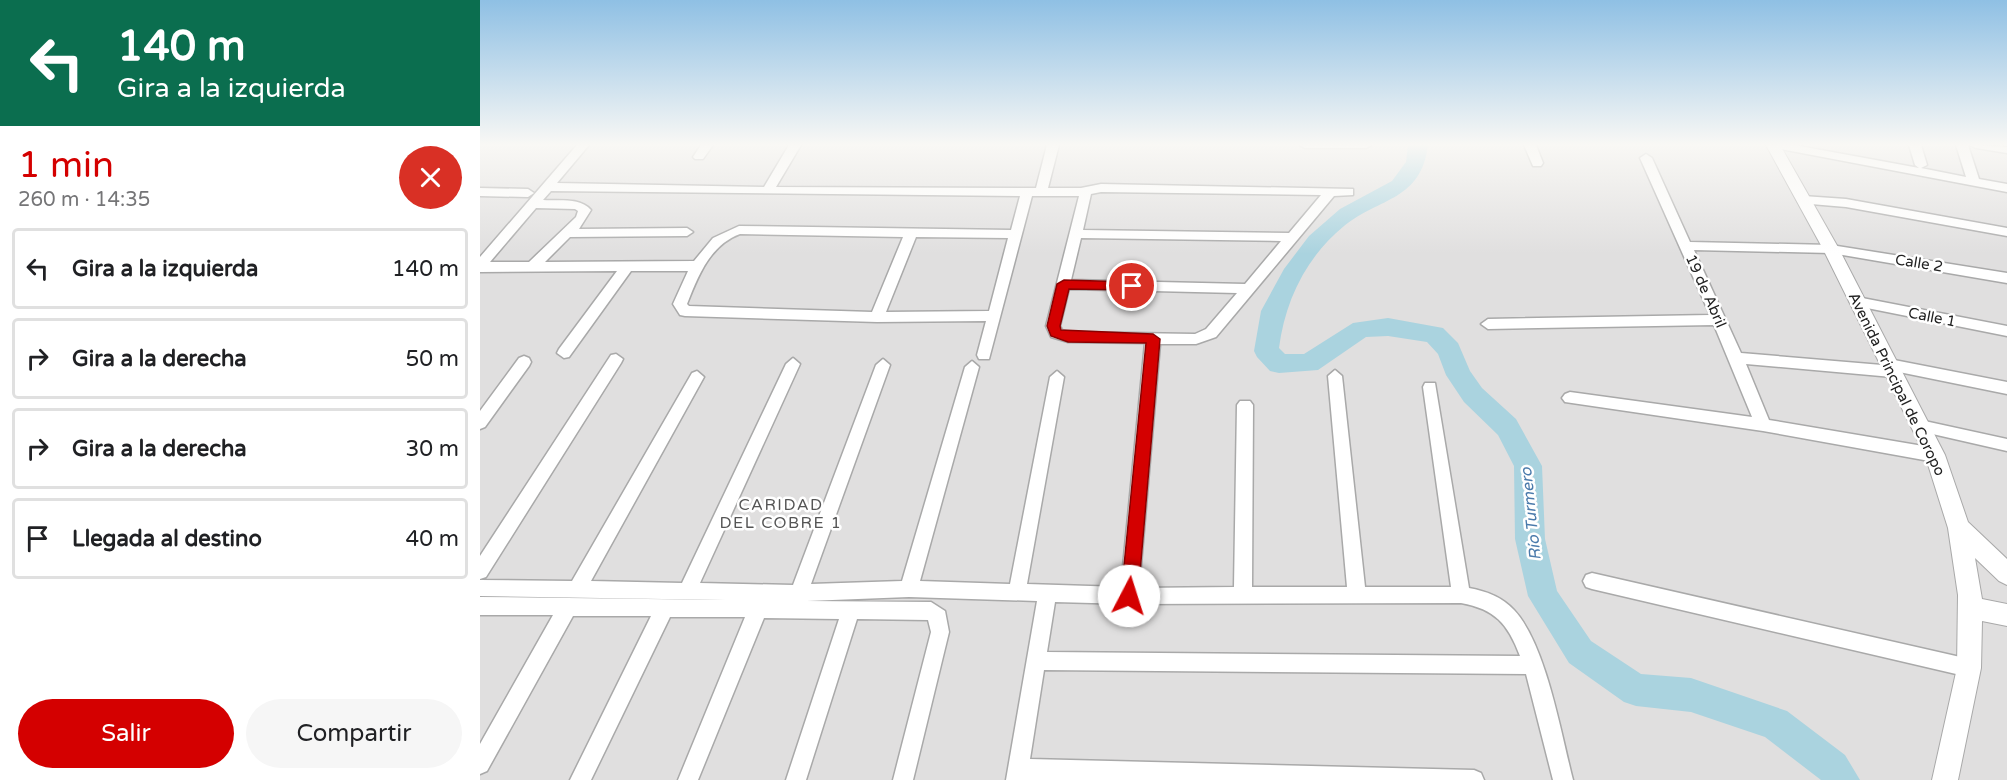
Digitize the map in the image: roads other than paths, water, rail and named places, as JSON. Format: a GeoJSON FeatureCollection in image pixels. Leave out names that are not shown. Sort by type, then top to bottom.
{"type":"FeatureCollection","features":[{"type":"Feature","properties":{"kind":"street"},"geometry":{"type":"LineString","coordinates":[[480,266],[530,198],[551,181]]}},
{"type":"Feature","properties":{"kind":"street"},"geometry":{"type":"LineString","coordinates":[[768,191],[774,181]]}},
{"type":"Feature","properties":{"kind":"street"},"geometry":{"type":"LineString","coordinates":[[1041,191],[1044,181]]}},
{"type":"Feature","properties":{"kind":"street","name":"19 de Abril"},"geometry":{"type":"LineString","coordinates":[[1657,181],[1736,358],[1763,425]]}},
{"type":"Feature","properties":{"kind":"street","name":"Avenida Principal de Coropo"},"geometry":{"type":"LineString","coordinates":[[1793,181],[1831,249],[1935,455],[1959,528],[1970,608],[1969,668],[1945,780]]}},
{"type":"Feature","properties":{"kind":"street"},"geometry":{"type":"LineString","coordinates":[[1971,181],[2007,188]]}},
{"type":"Feature","properties":{"kind":"street"},"geometry":{"type":"LineString","coordinates":[[546,187],[768,191],[1086,191],[1101,188],[1349,192]]}},
{"type":"Feature","properties":{"kind":"street"},"geometry":{"type":"LineString","coordinates":[[984,355],[1027,191]]}},
{"type":"Feature","properties":{"kind":"street"},"geometry":{"type":"LineString","coordinates":[[1086,191],[1053,326],[1056,333],[1068,337],[1153,339],[1196,339],[1211,333],[1330,192]]}},
{"type":"Feature","properties":{"kind":"street"},"geometry":{"type":"LineString","coordinates":[[480,192],[578,205],[585,210],[567,233],[532,267]]}},
{"type":"Feature","properties":{"kind":"street"},"geometry":{"type":"LineString","coordinates":[[1803,200],[1846,203],[2007,232]]}},
{"type":"Feature","properties":{"kind":"street"},"geometry":{"type":"LineString","coordinates":[[993,316],[877,317],[685,311],[680,304],[696,266],[722,237],[739,230],[1014,234]]}},
{"type":"Feature","properties":{"kind":"street"},"geometry":{"type":"LineString","coordinates":[[567,233],[687,232]]}},
{"type":"Feature","properties":{"kind":"street"},"geometry":{"type":"LineString","coordinates":[[877,317],[911,233]]}},
{"type":"Feature","properties":{"kind":"street"},"geometry":{"type":"LineString","coordinates":[[1076,234],[1292,237]]}},
{"type":"Feature","properties":{"kind":"street","name":"Calle 2"},"geometry":{"type":"LineString","coordinates":[[1686,246],[1831,249],[2007,278]]}},
{"type":"Feature","properties":{"kind":"street"},"geometry":{"type":"LineString","coordinates":[[480,266],[696,266]]}},
{"type":"Feature","properties":{"kind":"street"},"geometry":{"type":"LineString","coordinates":[[564,353],[627,267]]}},
{"type":"Feature","properties":{"kind":"street"},"geometry":{"type":"LineString","coordinates":[[1064,284],[1248,289]]}},
{"type":"Feature","properties":{"kind":"street","name":"Calle 1"},"geometry":{"type":"LineString","coordinates":[[1857,302],[2007,331]]}},
{"type":"Feature","properties":{"kind":"street"},"geometry":{"type":"LineString","coordinates":[[1488,324],[1718,320]]}},
{"type":"Feature","properties":{"kind":"street"},"geometry":{"type":"LineString","coordinates":[[1129,596],[1153,339]]}},
{"type":"Feature","properties":{"kind":"street"},"geometry":{"type":"LineString","coordinates":[[1736,358],[1891,368],[2007,388]]}},
{"type":"Feature","properties":{"kind":"street"},"geometry":{"type":"LineString","coordinates":[[480,571],[616,359]]}},
{"type":"Feature","properties":{"kind":"street"},"geometry":{"type":"LineString","coordinates":[[480,423],[524,362]]}},
{"type":"Feature","properties":{"kind":"street"},"geometry":{"type":"LineString","coordinates":[[687,591],[793,364]]}},
{"type":"Feature","properties":{"kind":"street"},"geometry":{"type":"LineString","coordinates":[[799,593],[883,365]]}},
{"type":"Feature","properties":{"kind":"street"},"geometry":{"type":"LineString","coordinates":[[909,589],[972,367]]}},
{"type":"Feature","properties":{"kind":"street"},"geometry":{"type":"LineString","coordinates":[[1335,376],[1358,596]]}},
{"type":"Feature","properties":{"kind":"street"},"geometry":{"type":"LineString","coordinates":[[578,588],[697,377]]}},
{"type":"Feature","properties":{"kind":"street"},"geometry":{"type":"LineString","coordinates":[[1017,592],[1057,378]]}},
{"type":"Feature","properties":{"kind":"street"},"geometry":{"type":"LineString","coordinates":[[1430,387],[1461,595]]}},
{"type":"Feature","properties":{"kind":"street"},"geometry":{"type":"LineString","coordinates":[[1570,398],[1763,425],[1935,455]]}},
{"type":"Feature","properties":{"kind":"street"},"geometry":{"type":"LineString","coordinates":[[1243,595],[1245,405]]}},
{"type":"Feature","properties":{"kind":"street"},"geometry":{"type":"LineString","coordinates":[[1920,426],[2007,445]]}},
{"type":"Feature","properties":{"kind":"street"},"geometry":{"type":"LineString","coordinates":[[1959,528],[2007,574]]}},
{"type":"Feature","properties":{"kind":"street"},"geometry":{"type":"LineString","coordinates":[[1592,582],[1969,668]]}},
{"type":"Feature","properties":{"kind":"street"},"geometry":{"type":"LineString","coordinates":[[480,588],[799,593],[909,589],[1129,596],[1461,595],[1488,599],[1501,608],[1519,632],[1533,665],[1563,780]]}},
{"type":"Feature","properties":{"kind":"street"},"geometry":{"type":"LineString","coordinates":[[1047,593],[1017,775],[1474,780]]}},
{"type":"Feature","properties":{"kind":"street"},"geometry":{"type":"LineString","coordinates":[[480,606],[926,610],[935,614],[941,622],[903,780]]}},
{"type":"Feature","properties":{"kind":"street"},"geometry":{"type":"LineString","coordinates":[[480,764],[567,608]]}},
{"type":"Feature","properties":{"kind":"street"},"geometry":{"type":"LineString","coordinates":[[580,780],[665,608]]}},
{"type":"Feature","properties":{"kind":"street"},"geometry":{"type":"LineString","coordinates":[[1970,608],[2007,615]]}},
{"type":"Feature","properties":{"kind":"street"},"geometry":{"type":"LineString","coordinates":[[688,780],[758,609]]}},
{"type":"Feature","properties":{"kind":"street"},"geometry":{"type":"LineString","coordinates":[[796,780],[851,610]]}},
{"type":"Feature","properties":{"kind":"street"},"geometry":{"type":"LineString","coordinates":[[1036,661],[1533,665]]}},
{"type":"Feature","properties":{"kind":"waterway","name":"Río Turmero"},"geometry":{"type":"LineString","coordinates":[[1403,181],[1388,194],[1347,214],[1317,241],[1285,286],[1273,311],[1266,351],[1279,364],[1309,363],[1361,329],[1388,327],[1434,334],[1449,349],[1459,375],[1473,395],[1507,427],[1528,466],[1530,539],[1543,596],[1580,652],[1636,690],[1691,695],[1775,723],[1833,767],[1842,780]]}},
{"type":"Feature","properties":{"kind":"district","name":"CARIDAD DEL COBRE 1"},"geometry":{"type":"Point","coordinates":[781,513]}}]}
